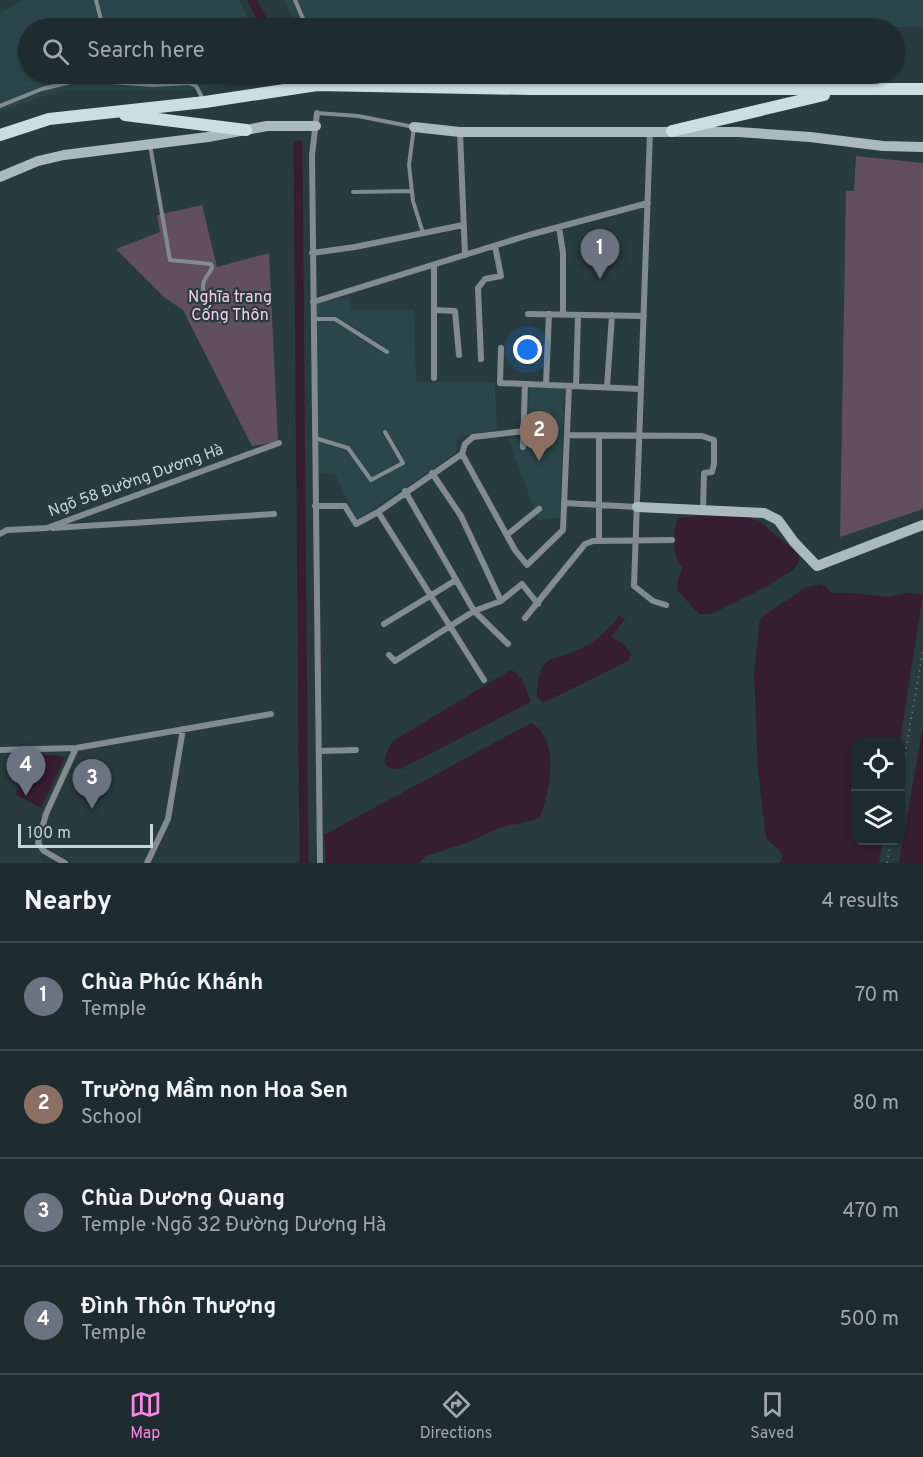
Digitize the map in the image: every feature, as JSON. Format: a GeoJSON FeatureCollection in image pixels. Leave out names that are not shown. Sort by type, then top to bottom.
{"type":"FeatureCollection","features":[{"type":"Feature","properties":{"kind":"main road"},"geometry":{"type":"LineString","coordinates":[[0,135],[50,118],[205,102],[314,84]]}},
{"type":"Feature","properties":{"kind":"main road"},"geometry":{"type":"LineString","coordinates":[[384,84],[530,89],[923,89]]}},
{"type":"Feature","properties":{"kind":"main road"},"geometry":{"type":"LineString","coordinates":[[672,131],[846,90]]}},
{"type":"Feature","properties":{"kind":"main road"},"geometry":{"type":"LineString","coordinates":[[102,113],[246,130]]}},
{"type":"Feature","properties":{"kind":"street"},"geometry":{"type":"LineString","coordinates":[[317,113],[312,155],[312,253],[320,863]]}},
{"type":"Feature","properties":{"kind":"street"},"geometry":{"type":"LineString","coordinates":[[0,177],[57,156],[282,125],[316,126]]}},
{"type":"Feature","properties":{"kind":"street"},"geometry":{"type":"LineString","coordinates":[[414,127],[460,132],[765,133],[883,146],[923,147]]}},
{"type":"Feature","properties":{"kind":"street"},"geometry":{"type":"LineString","coordinates":[[460,132],[465,255]]}},
{"type":"Feature","properties":{"kind":"street"},"geometry":{"type":"LineString","coordinates":[[650,132],[634,586],[653,600],[666,605]]}},
{"type":"Feature","properties":{"kind":"street"},"geometry":{"type":"LineString","coordinates":[[313,302],[559,227],[648,203]]}},
{"type":"Feature","properties":{"kind":"street"},"geometry":{"type":"LineString","coordinates":[[312,253],[355,247],[463,225]]}},
{"type":"Feature","properties":{"kind":"street"},"geometry":{"type":"LineString","coordinates":[[559,227],[563,253],[563,314]]}},
{"type":"Feature","properties":{"kind":"street"},"geometry":{"type":"LineString","coordinates":[[481,359],[478,288],[485,279],[501,276],[495,246]]}},
{"type":"Feature","properties":{"kind":"street"},"geometry":{"type":"LineString","coordinates":[[434,265],[434,378]]}},
{"type":"Feature","properties":{"kind":"street"},"geometry":{"type":"LineString","coordinates":[[435,310],[455,311],[459,355]]}},
{"type":"Feature","properties":{"kind":"street"},"geometry":{"type":"LineString","coordinates":[[528,314],[644,316]]}},
{"type":"Feature","properties":{"kind":"street"},"geometry":{"type":"LineString","coordinates":[[546,384],[549,314]]}},
{"type":"Feature","properties":{"kind":"street"},"geometry":{"type":"LineString","coordinates":[[462,454],[515,550],[526,565],[563,530],[567,435],[578,315]]}},
{"type":"Feature","properties":{"kind":"street"},"geometry":{"type":"LineString","coordinates":[[607,387],[612,315]]}},
{"type":"Feature","properties":{"kind":"street"},"geometry":{"type":"LineString","coordinates":[[501,348],[500,383],[641,389]]}},
{"type":"Feature","properties":{"kind":"street"},"geometry":{"type":"LineString","coordinates":[[523,447],[525,384]]}},
{"type":"Feature","properties":{"kind":"street"},"geometry":{"type":"LineString","coordinates":[[315,506],[345,506],[356,524],[378,512],[405,491],[462,454],[465,444],[473,437],[524,431]]}},
{"type":"Feature","properties":{"kind":"street"},"geometry":{"type":"LineString","coordinates":[[567,435],[702,436],[714,440],[712,472],[704,473],[703,510]]}},
{"type":"Feature","properties":{"kind":"street"},"geometry":{"type":"LineString","coordinates":[[599,436],[597,506],[599,542]]}},
{"type":"Feature","properties":{"kind":"street","name":"Ngõ 58 Đường Dương Hà"},"geometry":{"type":"LineString","coordinates":[[2,532],[47,528],[279,443]]}},
{"type":"Feature","properties":{"kind":"street"},"geometry":{"type":"LineString","coordinates":[[432,473],[461,516],[501,601]]}},
{"type":"Feature","properties":{"kind":"street"},"geometry":{"type":"LineString","coordinates":[[405,491],[474,611],[508,644]]}},
{"type":"Feature","properties":{"kind":"street"},"geometry":{"type":"LineString","coordinates":[[564,504],[764,513],[778,520],[794,542],[817,566],[923,525]]}},
{"type":"Feature","properties":{"kind":"street"},"geometry":{"type":"LineString","coordinates":[[507,535],[539,510]]}},
{"type":"Feature","properties":{"kind":"street"},"geometry":{"type":"LineString","coordinates":[[378,512],[484,680]]}},
{"type":"Feature","properties":{"kind":"street"},"geometry":{"type":"LineString","coordinates":[[47,528],[274,514]]}},
{"type":"Feature","properties":{"kind":"street"},"geometry":{"type":"LineString","coordinates":[[525,618],[585,544],[672,540]]}},
{"type":"Feature","properties":{"kind":"street"},"geometry":{"type":"LineString","coordinates":[[384,624],[456,580]]}},
{"type":"Feature","properties":{"kind":"street"},"geometry":{"type":"LineString","coordinates":[[389,655],[395,661],[474,611],[501,601],[522,584],[538,604]]}},
{"type":"Feature","properties":{"kind":"street"},"geometry":{"type":"LineString","coordinates":[[0,750],[76,748],[271,714]]}},
{"type":"Feature","properties":{"kind":"street"},"geometry":{"type":"LineString","coordinates":[[147,863],[168,819],[183,729]]}},
{"type":"Feature","properties":{"kind":"street"},"geometry":{"type":"LineString","coordinates":[[65,863],[44,851],[38,843],[46,814],[76,748]]}},
{"type":"Feature","properties":{"kind":"street"},"geometry":{"type":"LineString","coordinates":[[319,751],[356,750]]}},
{"type":"Feature","properties":{"kind":"lane"},"geometry":{"type":"LineString","coordinates":[[96,0],[100,18]]}},
{"type":"Feature","properties":{"kind":"lane"},"geometry":{"type":"LineString","coordinates":[[295,0],[303,18]]}},
{"type":"Feature","properties":{"kind":"lane"},"geometry":{"type":"LineString","coordinates":[[0,106],[42,89],[63,84]]}},
{"type":"Feature","properties":{"kind":"lane"},"geometry":{"type":"LineString","coordinates":[[141,84],[172,84]]}},
{"type":"Feature","properties":{"kind":"lane"},"geometry":{"type":"LineString","coordinates":[[193,84],[205,102]]}},
{"type":"Feature","properties":{"kind":"lane"},"geometry":{"type":"LineString","coordinates":[[317,113],[358,116],[414,127],[409,165],[413,201],[423,233]]}},
{"type":"Feature","properties":{"kind":"lane"},"geometry":{"type":"LineString","coordinates":[[150,144],[171,260],[211,264],[212,268],[204,280],[204,295],[219,321]]}},
{"type":"Feature","properties":{"kind":"lane"},"geometry":{"type":"LineString","coordinates":[[353,192],[412,191]]}},
{"type":"Feature","properties":{"kind":"lane"},"geometry":{"type":"LineString","coordinates":[[313,319],[335,319],[387,352]]}},
{"type":"Feature","properties":{"kind":"lane"},"geometry":{"type":"LineString","coordinates":[[315,438],[348,448],[371,480],[403,463],[385,432]]}},
{"type":"Feature","properties":{"kind":"path"},"geometry":{"type":"LineString","coordinates":[[905,755],[923,650]]}},
{"type":"Feature","properties":{"kind":"path"},"geometry":{"type":"LineString","coordinates":[[887,863],[890,845]]}},
{"type":"Feature","properties":{"kind":"shaded area"},"geometry":{"type":"Polygon","coordinates":[[[23,0],[239,0],[248,18],[18,18],[18,84],[236,84],[186,90],[63,90],[0,111],[0,13],[23,0]]]}},
{"type":"Feature","properties":{"kind":"shaded area"},"geometry":{"type":"Polygon","coordinates":[[[283,0],[923,0],[923,27],[905,27],[905,18],[295,18],[283,0]]]}},
{"type":"Feature","properties":{"kind":"shaded area"},"geometry":{"type":"Polygon","coordinates":[[[350,299],[351,310],[414,310],[416,382],[495,382],[497,430],[457,437],[456,453],[357,520],[335,474],[316,473],[317,300],[350,299]]]}},
{"type":"Feature","properties":{"kind":"shaded area"},"geometry":{"type":"Polygon","coordinates":[[[529,387],[564,389],[560,518],[538,520],[508,438],[527,441],[529,387]]]}},
{"type":"Feature","properties":{"kind":"shaded area"},"geometry":{"type":"Polygon","coordinates":[[[747,517],[759,521],[793,549],[799,557],[799,562],[794,569],[766,587],[711,614],[699,614],[677,590],[682,567],[676,556],[674,544],[677,518],[747,517]]]}},
{"type":"Feature","properties":{"kind":"shaded area"},"geometry":{"type":"Polygon","coordinates":[[[822,584],[832,593],[888,597],[908,593],[923,594],[901,737],[851,737],[851,845],[882,845],[879,863],[780,863],[783,856],[766,837],[758,772],[754,673],[760,618],[806,587],[822,584]]]}},
{"type":"Feature","properties":{"kind":"shaded area"},"geometry":{"type":"Polygon","coordinates":[[[619,616],[625,619],[611,637],[622,643],[632,654],[628,661],[543,703],[537,697],[537,693],[539,678],[545,664],[589,644],[602,635],[619,616]]]}},
{"type":"Feature","properties":{"kind":"shaded area"},"geometry":{"type":"Polygon","coordinates":[[[511,670],[522,680],[531,702],[400,769],[391,769],[384,763],[386,753],[393,741],[511,670]]]}},
{"type":"Feature","properties":{"kind":"shaded area"},"geometry":{"type":"Polygon","coordinates":[[[531,723],[540,731],[550,753],[547,794],[540,817],[501,827],[469,842],[426,856],[419,863],[326,863],[324,835],[531,723]]]}},
{"type":"Feature","properties":{"kind":"shaded area"},"geometry":{"type":"Polygon","coordinates":[[[923,726],[923,863],[899,863],[902,845],[905,845],[905,829],[923,726]]]}},
{"type":"Feature","properties":{"kind":"shaded area"},"geometry":{"type":"Polygon","coordinates":[[[35,754],[63,756],[64,760],[41,808],[15,794],[35,754]]]}},
{"type":"Feature","properties":{"kind":"green space"},"geometry":{"type":"Polygon","coordinates":[[[856,156],[923,163],[923,509],[840,537],[846,191],[854,191],[856,156]]]}},
{"type":"Feature","properties":{"kind":"green space","name":"Nghĩa trang Cống Thôn"},"geometry":{"type":"Polygon","coordinates":[[[202,205],[217,267],[269,253],[278,442],[252,446],[183,310],[164,297],[116,249],[160,232],[157,215],[202,205]]]}},
{"type":"Feature","properties":{"kind":"waterway"},"geometry":{"type":"LineString","coordinates":[[252,0],[262,18]]}},
{"type":"Feature","properties":{"kind":"waterway"},"geometry":{"type":"LineString","coordinates":[[298,145],[304,863]]}},
{"type":"Feature","properties":{"kind":"place","name":"Chùa Phúc Khánh"},"geometry":{"type":"Point","coordinates":[600,279]}},
{"type":"Feature","properties":{"kind":"place","name":"Trường Mầm non Hoa Sen"},"geometry":{"type":"Point","coordinates":[539,461]}},
{"type":"Feature","properties":{"kind":"place","name":"Đình Thôn Thượng"},"geometry":{"type":"Point","coordinates":[26,796]}},
{"type":"Feature","properties":{"kind":"place","name":"Chùa Dương Quang"},"geometry":{"type":"Point","coordinates":[92,809]}}]}
